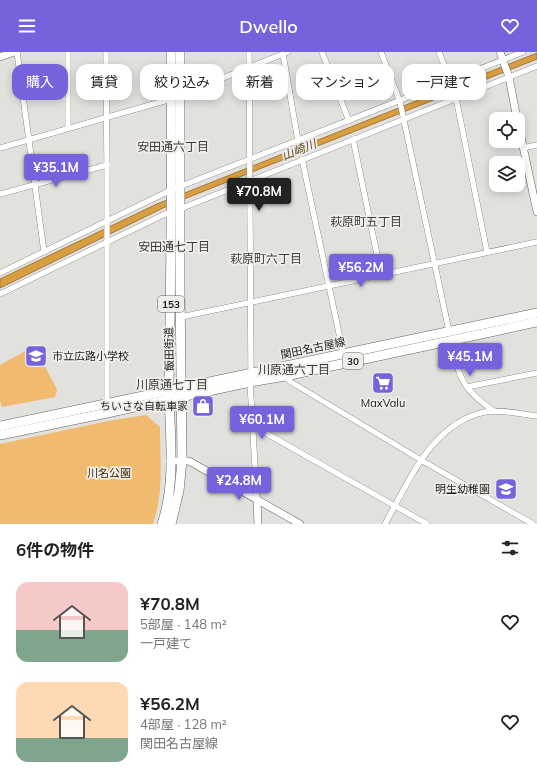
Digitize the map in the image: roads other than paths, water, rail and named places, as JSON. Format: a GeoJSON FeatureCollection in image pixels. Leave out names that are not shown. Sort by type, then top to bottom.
{"type":"FeatureCollection","features":[{"type":"Feature","properties":{"kind":"main road","name":"飯田街道"},"geometry":{"type":"LineString","coordinates":[[171,52],[172,64]]}},
{"type":"Feature","properties":{"kind":"main road","name":"飯田街道"},"geometry":{"type":"LineString","coordinates":[[179,64],[180,52]]}},
{"type":"Feature","properties":{"kind":"main road","name":"飯田街道"},"geometry":{"type":"LineString","coordinates":[[162,524],[168,493],[170,461],[169,395],[176,209],[176,100]]}},
{"type":"Feature","properties":{"kind":"main road","name":"飯田街道"},"geometry":{"type":"LineString","coordinates":[[170,524],[179,492],[182,461],[181,317],[176,209]]}},
{"type":"Feature","properties":{"kind":"main road","name":"関田名古屋線"},"geometry":{"type":"LineString","coordinates":[[450,336],[537,313]]}},
{"type":"Feature","properties":{"kind":"main road","name":"関田名古屋線"},"geometry":{"type":"LineString","coordinates":[[0,434],[107,413],[169,395],[250,377],[450,336],[537,322]]}},
{"type":"Feature","properties":{"kind":"main road","name":"関田名古屋線"},"geometry":{"type":"LineString","coordinates":[[250,377],[285,376],[344,358]]}},
{"type":"Feature","properties":{"kind":"main road","name":"関田名古屋線"},"geometry":{"type":"LineString","coordinates":[[0,426],[107,404],[169,395]]}},
{"type":"Feature","properties":{"kind":"street"},"geometry":{"type":"LineString","coordinates":[[0,57],[14,52]]}},
{"type":"Feature","properties":{"kind":"street"},"geometry":{"type":"LineString","coordinates":[[17,52],[44,252]]}},
{"type":"Feature","properties":{"kind":"street"},"geometry":{"type":"LineString","coordinates":[[68,52],[68,128]]}},
{"type":"Feature","properties":{"kind":"street"},"geometry":{"type":"LineString","coordinates":[[106,52],[108,165],[107,404]]}},
{"type":"Feature","properties":{"kind":"street"},"geometry":{"type":"LineString","coordinates":[[249,52],[249,64]]}},
{"type":"Feature","properties":{"kind":"street"},"geometry":{"type":"LineString","coordinates":[[322,52],[349,121]]}},
{"type":"Feature","properties":{"kind":"street"},"geometry":{"type":"LineString","coordinates":[[381,52],[400,101],[404,117],[434,263],[460,378],[477,399],[494,411]]}},
{"type":"Feature","properties":{"kind":"street"},"geometry":{"type":"LineString","coordinates":[[439,52],[444,64]]}},
{"type":"Feature","properties":{"kind":"street"},"geometry":{"type":"LineString","coordinates":[[500,52],[509,77],[516,112]]}},
{"type":"Feature","properties":{"kind":"street"},"geometry":{"type":"LineString","coordinates":[[486,67],[523,52]]}},
{"type":"Feature","properties":{"kind":"street"},"geometry":{"type":"LineString","coordinates":[[259,64],[286,53],[298,141]]}},
{"type":"Feature","properties":{"kind":"street"},"geometry":{"type":"LineString","coordinates":[[486,86],[537,66]]}},
{"type":"Feature","properties":{"kind":"street"},"geometry":{"type":"LineString","coordinates":[[0,148],[166,100]]}},
{"type":"Feature","properties":{"kind":"street"},"geometry":{"type":"LineString","coordinates":[[249,100],[250,377],[258,524]]}},
{"type":"Feature","properties":{"kind":"street"},"geometry":{"type":"LineString","coordinates":[[0,294],[176,209],[353,139],[404,117],[451,100]]}},
{"type":"Feature","properties":{"kind":"street"},"geometry":{"type":"LineString","coordinates":[[456,100],[487,252]]}},
{"type":"Feature","properties":{"kind":"street"},"geometry":{"type":"LineString","coordinates":[[0,273],[176,190],[400,101]]}},
{"type":"Feature","properties":{"kind":"street"},"geometry":{"type":"LineString","coordinates":[[353,139],[381,274]]}},
{"type":"Feature","properties":{"kind":"street"},"geometry":{"type":"LineString","coordinates":[[525,147],[537,144]]}},
{"type":"Feature","properties":{"kind":"street"},"geometry":{"type":"LineString","coordinates":[[523,148],[537,212]]}},
{"type":"Feature","properties":{"kind":"street"},"geometry":{"type":"LineString","coordinates":[[302,159],[344,358]]}},
{"type":"Feature","properties":{"kind":"street"},"geometry":{"type":"LineString","coordinates":[[0,194],[108,165]]}},
{"type":"Feature","properties":{"kind":"street"},"geometry":{"type":"LineString","coordinates":[[181,317],[537,242]]}},
{"type":"Feature","properties":{"kind":"street"},"geometry":{"type":"LineString","coordinates":[[466,387],[537,373]]}},
{"type":"Feature","properties":{"kind":"street"},"geometry":{"type":"LineString","coordinates":[[285,376],[291,382],[421,460],[533,524]]}},
{"type":"Feature","properties":{"kind":"street"},"geometry":{"type":"LineString","coordinates":[[385,524],[421,460],[436,440],[448,429],[471,417],[485,412],[494,411],[537,416]]}},
{"type":"Feature","properties":{"kind":"street"},"geometry":{"type":"LineString","coordinates":[[253,426],[427,524]]}},
{"type":"Feature","properties":{"kind":"street"},"geometry":{"type":"LineString","coordinates":[[170,461],[190,462],[300,524]]}},
{"type":"Feature","properties":{"kind":"water","name":"山崎川"},"geometry":{"type":"Polygon","coordinates":[[[537,53],[537,59],[486,79],[486,73],[537,53]]]}},
{"type":"Feature","properties":{"kind":"water","name":"山崎川"},"geometry":{"type":"Polygon","coordinates":[[[419,100],[434,100],[163,208],[0,288],[0,279],[157,204],[419,100]]]}},
{"type":"Feature","properties":{"kind":"place","name":"市立広路小学校"},"geometry":{"type":"Point","coordinates":[36,356]}},
{"type":"Feature","properties":{"kind":"place","name":"MaxValu"},"geometry":{"type":"Point","coordinates":[383,383]}},
{"type":"Feature","properties":{"kind":"place","name":"ちいさな自転車家"},"geometry":{"type":"Point","coordinates":[203,406]}},
{"type":"Feature","properties":{"kind":"place","name":"明生幼稚園"},"geometry":{"type":"Point","coordinates":[506,489]}},
{"type":"Feature","properties":{"kind":"district","name":"安田通六丁目"},"geometry":{"type":"Point","coordinates":[173,147]}},
{"type":"Feature","properties":{"kind":"district","name":"萩原町五丁目"},"geometry":{"type":"Point","coordinates":[366,222]}},
{"type":"Feature","properties":{"kind":"district","name":"安田通七丁目"},"geometry":{"type":"Point","coordinates":[174,247]}},
{"type":"Feature","properties":{"kind":"district","name":"萩原町六丁目"},"geometry":{"type":"Point","coordinates":[266,259]}},
{"type":"Feature","properties":{"kind":"district","name":"川原通六丁目"},"geometry":{"type":"Point","coordinates":[294,370]}},
{"type":"Feature","properties":{"kind":"district","name":"川原通七丁目"},"geometry":{"type":"Point","coordinates":[172,385]}},
{"type":"Feature","properties":{"kind":"park label","name":"川名公園"},"geometry":{"type":"Point","coordinates":[109,473]}}]}
